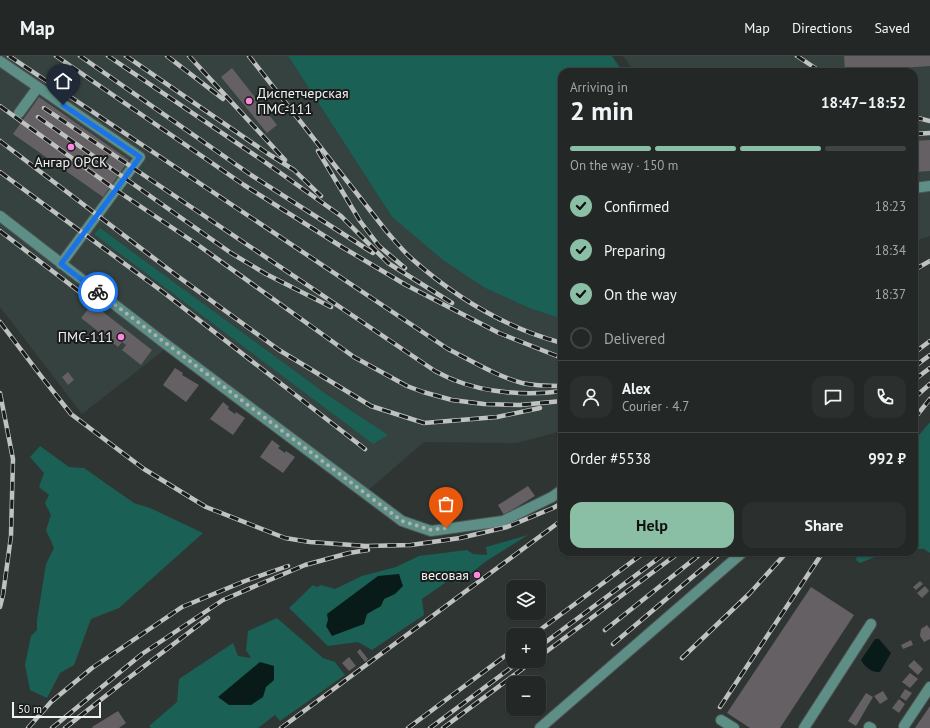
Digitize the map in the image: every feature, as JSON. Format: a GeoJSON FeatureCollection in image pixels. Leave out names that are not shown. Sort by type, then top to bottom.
{"type":"FeatureCollection","features":[{"type":"Feature","properties":{"kind":"lane"},"geometry":{"type":"LineString","coordinates":[[0,61],[140,157],[61,264]]}},
{"type":"Feature","properties":{"kind":"lane"},"geometry":{"type":"LineString","coordinates":[[19,113],[38,88]]}},
{"type":"Feature","properties":{"kind":"lane"},"geometry":{"type":"LineString","coordinates":[[918,188],[930,186]]}},
{"type":"Feature","properties":{"kind":"lane"},"geometry":{"type":"LineString","coordinates":[[0,216],[163,342],[402,521],[431,530],[503,521],[558,493]]}},
{"type":"Feature","properties":{"kind":"lane"},"geometry":{"type":"LineString","coordinates":[[540,728],[738,556]]}},
{"type":"Feature","properties":{"kind":"lane"},"geometry":{"type":"LineString","coordinates":[[804,728],[871,624]]}},
{"type":"Feature","properties":{"kind":"lane"},"geometry":{"type":"LineString","coordinates":[[904,727],[930,687]]}},
{"type":"Feature","properties":{"kind":"lane"},"geometry":{"type":"LineString","coordinates":[[721,720],[734,728]]}},
{"type":"Feature","properties":{"kind":"shaded area"},"geometry":{"type":"Polygon","coordinates":[[[0,56],[288,56],[392,217],[485,288],[529,308],[558,318],[558,432],[517,443],[424,442],[366,492],[173,343],[82,414],[0,307],[0,56]]]}},
{"type":"Feature","properties":{"kind":"shaded area"},"geometry":{"type":"Polygon","coordinates":[[[623,56],[930,56],[930,236],[918,240],[918,68],[632,68],[623,56]]]}},
{"type":"Feature","properties":{"kind":"shaded area"},"geometry":{"type":"Polygon","coordinates":[[[399,574],[403,586],[395,594],[384,599],[381,606],[367,614],[364,624],[332,636],[326,626],[328,620],[327,614],[378,576],[399,574]]]}},
{"type":"Feature","properties":{"kind":"shaded area"},"geometry":{"type":"Polygon","coordinates":[[[875,639],[879,639],[891,653],[880,672],[874,672],[869,669],[861,660],[875,639]]]}},
{"type":"Feature","properties":{"kind":"shaded area"},"geometry":{"type":"Polygon","coordinates":[[[260,662],[274,666],[274,680],[266,687],[263,697],[251,705],[229,705],[218,697],[260,662]]]}},
{"type":"Feature","properties":{"kind":"green space"},"geometry":{"type":"Polygon","coordinates":[[[288,56],[612,56],[620,68],[558,68],[558,318],[529,308],[485,288],[443,260],[392,217],[288,56]]]}},
{"type":"Feature","properties":{"kind":"green space"},"geometry":{"type":"Polygon","coordinates":[[[100,228],[326,394],[388,435],[373,444],[94,234],[100,228]]]}},
{"type":"Feature","properties":{"kind":"green space"},"geometry":{"type":"Polygon","coordinates":[[[930,422],[930,553],[924,549],[918,549],[918,436],[930,422]]]}},
{"type":"Feature","properties":{"kind":"green space"},"geometry":{"type":"Polygon","coordinates":[[[40,446],[69,467],[84,468],[134,503],[150,508],[203,533],[119,608],[91,619],[74,665],[60,673],[47,698],[30,690],[25,665],[31,636],[37,630],[37,620],[46,564],[54,548],[46,530],[51,515],[45,503],[49,495],[39,487],[44,473],[30,457],[40,446]]]}},
{"type":"Feature","properties":{"kind":"green space"},"geometry":{"type":"Polygon","coordinates":[[[528,535],[485,562],[459,583],[449,580],[422,599],[424,615],[372,650],[358,642],[328,646],[289,608],[313,585],[317,587],[321,585],[335,589],[362,576],[396,567],[419,556],[467,550],[473,554],[487,555],[486,547],[528,535]]]}},
{"type":"Feature","properties":{"kind":"green space"},"geometry":{"type":"Polygon","coordinates":[[[857,556],[877,556],[860,563],[856,560],[857,556]]]}},
{"type":"Feature","properties":{"kind":"green space"},"geometry":{"type":"Polygon","coordinates":[[[277,618],[323,658],[335,662],[345,675],[280,721],[275,715],[258,728],[151,728],[149,726],[177,702],[179,679],[233,643],[238,656],[251,658],[246,650],[248,631],[277,618]]]}},
{"type":"Feature","properties":{"kind":"building"},"geometry":{"type":"Polygon","coordinates":[[[844,56],[930,56],[930,66],[902,68],[845,68],[844,56]]]}},
{"type":"Feature","properties":{"kind":"building","name":"Диспетчерская ПМС-111"},"geometry":{"type":"Polygon","coordinates":[[[232,68],[277,125],[267,133],[221,77],[232,68]]]}},
{"type":"Feature","properties":{"kind":"building","name":"Ангар ОРСК"},"geometry":{"type":"Polygon","coordinates":[[[39,97],[129,160],[103,197],[13,134],[39,97]]]}},
{"type":"Feature","properties":{"kind":"building"},"geometry":{"type":"Polygon","coordinates":[[[930,140],[930,171],[918,172],[918,141],[930,140]]]}},
{"type":"Feature","properties":{"kind":"building","name":"ПМС-111"},"geometry":{"type":"Polygon","coordinates":[[[90,307],[96,311],[98,308],[152,350],[141,365],[122,350],[126,345],[122,342],[118,347],[81,318],[90,307]]]}},
{"type":"Feature","properties":{"kind":"building"},"geometry":{"type":"Polygon","coordinates":[[[175,368],[183,373],[182,375],[199,385],[186,402],[163,385],[175,368]]]}},
{"type":"Feature","properties":{"kind":"building"},"geometry":{"type":"Polygon","coordinates":[[[68,372],[74,380],[68,385],[62,377],[68,372]]]}},
{"type":"Feature","properties":{"kind":"building"},"geometry":{"type":"Polygon","coordinates":[[[223,402],[229,407],[228,409],[245,418],[233,435],[210,419],[223,402]]]}},
{"type":"Feature","properties":{"kind":"building"},"geometry":{"type":"Polygon","coordinates":[[[272,440],[280,446],[278,448],[295,457],[283,473],[260,457],[272,440]]]}},
{"type":"Feature","properties":{"kind":"building"},"geometry":{"type":"Polygon","coordinates":[[[528,486],[535,496],[504,515],[498,505],[528,486]]]}},
{"type":"Feature","properties":{"kind":"building","name":"весовая"},"geometry":{"type":"Polygon","coordinates":[[[479,570],[482,574],[475,580],[472,576],[479,570]]]}},
{"type":"Feature","properties":{"kind":"building"},"geometry":{"type":"Polygon","coordinates":[[[920,581],[923,584],[916,590],[913,587],[920,581]]]}},
{"type":"Feature","properties":{"kind":"building"},"geometry":{"type":"Polygon","coordinates":[[[925,586],[929,591],[922,598],[917,593],[925,586]]]}},
{"type":"Feature","properties":{"kind":"building"},"geometry":{"type":"Polygon","coordinates":[[[811,587],[854,615],[780,728],[750,728],[727,713],[811,587]]]}},
{"type":"Feature","properties":{"kind":"building"},"geometry":{"type":"Polygon","coordinates":[[[927,625],[930,629],[930,639],[924,642],[920,636],[921,629],[927,625]]]}},
{"type":"Feature","properties":{"kind":"building"},"geometry":{"type":"Polygon","coordinates":[[[911,640],[913,645],[903,649],[901,645],[911,640]]]}},
{"type":"Feature","properties":{"kind":"building"},"geometry":{"type":"Polygon","coordinates":[[[360,649],[368,659],[365,662],[357,652],[360,649]]]}},
{"type":"Feature","properties":{"kind":"building"},"geometry":{"type":"Polygon","coordinates":[[[349,657],[356,666],[349,671],[342,663],[349,657]]]}},
{"type":"Feature","properties":{"kind":"building"},"geometry":{"type":"Polygon","coordinates":[[[914,660],[923,669],[918,675],[908,666],[914,660]]]}},
{"type":"Feature","properties":{"kind":"building"},"geometry":{"type":"Polygon","coordinates":[[[910,673],[918,679],[910,688],[902,682],[910,673]]]}},
{"type":"Feature","properties":{"kind":"building"},"geometry":{"type":"Polygon","coordinates":[[[905,689],[912,693],[906,701],[900,697],[905,689]]]}},
{"type":"Feature","properties":{"kind":"building"},"geometry":{"type":"Polygon","coordinates":[[[883,691],[888,699],[880,704],[874,696],[883,691]]]}},
{"type":"Feature","properties":{"kind":"building"},"geometry":{"type":"Polygon","coordinates":[[[866,693],[873,697],[856,726],[848,721],[866,693]]]}},
{"type":"Feature","properties":{"kind":"building"},"geometry":{"type":"Polygon","coordinates":[[[899,699],[905,704],[899,713],[892,708],[899,699]]]}},
{"type":"Feature","properties":{"kind":"building"},"geometry":{"type":"Polygon","coordinates":[[[930,706],[930,728],[915,728],[930,706]]]}},
{"type":"Feature","properties":{"kind":"building"},"geometry":{"type":"Polygon","coordinates":[[[118,711],[126,723],[119,728],[92,727],[118,711]]]}},
{"type":"Feature","properties":{"kind":"railway"},"geometry":{"type":"LineString","coordinates":[[9,56],[448,349],[512,380],[532,385],[558,386]]}},
{"type":"Feature","properties":{"kind":"railway"},"geometry":{"type":"LineString","coordinates":[[56,56],[244,185],[342,247],[406,285],[499,333],[558,356]]}},
{"type":"Feature","properties":{"kind":"railway"},"geometry":{"type":"LineString","coordinates":[[80,56],[251,175],[373,253]]}},
{"type":"Feature","properties":{"kind":"railway"},"geometry":{"type":"LineString","coordinates":[[108,56],[262,160],[341,216],[388,263],[452,303]]}},
{"type":"Feature","properties":{"kind":"railway"},"geometry":{"type":"LineString","coordinates":[[126,56],[294,170],[321,196]]}},
{"type":"Feature","properties":{"kind":"railway"},"geometry":{"type":"LineString","coordinates":[[167,56],[223,99]]}},
{"type":"Feature","properties":{"kind":"railway"},"geometry":{"type":"LineString","coordinates":[[189,56],[285,160]]}},
{"type":"Feature","properties":{"kind":"railway"},"geometry":{"type":"LineString","coordinates":[[249,56],[387,232],[412,259],[428,273],[482,310],[521,329],[558,342]]}},
{"type":"Feature","properties":{"kind":"railway"},"geometry":{"type":"LineString","coordinates":[[797,56],[815,68]]}},
{"type":"Feature","properties":{"kind":"railway"},"geometry":{"type":"LineString","coordinates":[[0,106],[116,190],[198,245],[354,357],[407,386],[452,400],[484,404],[520,405],[558,401]]}},
{"type":"Feature","properties":{"kind":"railway"},"geometry":{"type":"LineString","coordinates":[[44,108],[435,371],[466,384],[493,391],[521,393],[558,391]]}},
{"type":"Feature","properties":{"kind":"railway"},"geometry":{"type":"LineString","coordinates":[[38,117],[231,253],[266,274],[331,307]]}},
{"type":"Feature","properties":{"kind":"railway"},"geometry":{"type":"LineString","coordinates":[[918,118],[930,121]]}},
{"type":"Feature","properties":{"kind":"railway"},"geometry":{"type":"LineString","coordinates":[[918,134],[930,133]]}},
{"type":"Feature","properties":{"kind":"railway"},"geometry":{"type":"LineString","coordinates":[[0,141],[176,275],[279,350],[371,406],[424,423],[497,417],[540,408]]}},
{"type":"Feature","properties":{"kind":"railway"},"geometry":{"type":"LineString","coordinates":[[318,151],[360,221],[379,246],[405,268]]}},
{"type":"Feature","properties":{"kind":"railway"},"geometry":{"type":"LineString","coordinates":[[0,172],[163,292],[365,449]]}},
{"type":"Feature","properties":{"kind":"railway"},"geometry":{"type":"LineString","coordinates":[[0,231],[85,296]]}},
{"type":"Feature","properties":{"kind":"railway"},"geometry":{"type":"LineString","coordinates":[[918,268],[930,261]]}},
{"type":"Feature","properties":{"kind":"railway"},"geometry":{"type":"LineString","coordinates":[[0,322],[71,414],[144,469],[206,507],[285,538],[310,542],[366,546],[411,545],[460,538],[507,527],[558,505]]}},
{"type":"Feature","properties":{"kind":"railway"},"geometry":{"type":"LineString","coordinates":[[918,350],[930,341]]}},
{"type":"Feature","properties":{"kind":"railway"},"geometry":{"type":"LineString","coordinates":[[918,364],[930,355]]}},
{"type":"Feature","properties":{"kind":"railway"},"geometry":{"type":"LineString","coordinates":[[918,377],[930,368]]}},
{"type":"Feature","properties":{"kind":"railway"},"geometry":{"type":"LineString","coordinates":[[918,394],[930,384]]}},
{"type":"Feature","properties":{"kind":"railway"},"geometry":{"type":"LineString","coordinates":[[0,393],[13,459],[11,536],[0,607]]}},
{"type":"Feature","properties":{"kind":"railway"},"geometry":{"type":"LineString","coordinates":[[918,414],[930,399]]}},
{"type":"Feature","properties":{"kind":"railway"},"geometry":{"type":"LineString","coordinates":[[281,728],[558,523]]}},
{"type":"Feature","properties":{"kind":"railway"},"geometry":{"type":"LineString","coordinates":[[52,728],[142,654],[223,600],[305,565],[349,553],[368,550]]}},
{"type":"Feature","properties":{"kind":"railway"},"geometry":{"type":"LineString","coordinates":[[542,628],[640,556]]}},
{"type":"Feature","properties":{"kind":"railway"},"geometry":{"type":"LineString","coordinates":[[546,642],[662,556]]}},
{"type":"Feature","properties":{"kind":"railway"},"geometry":{"type":"LineString","coordinates":[[546,652],[675,556]]}},
{"type":"Feature","properties":{"kind":"railway"},"geometry":{"type":"LineString","coordinates":[[605,630],[698,556]]}},
{"type":"Feature","properties":{"kind":"railway"},"geometry":{"type":"LineString","coordinates":[[613,644],[717,556]]}},
{"type":"Feature","properties":{"kind":"railway"},"geometry":{"type":"LineString","coordinates":[[682,658],[750,593],[783,556]]}},
{"type":"Feature","properties":{"kind":"railway"},"geometry":{"type":"LineString","coordinates":[[720,707],[820,556]]}},
{"type":"Feature","properties":{"kind":"railway"},"geometry":{"type":"LineString","coordinates":[[28,728],[51,702],[92,668],[182,607],[245,581],[288,566]]}},
{"type":"Feature","properties":{"kind":"railway"},"geometry":{"type":"LineString","coordinates":[[65,728],[208,618]]}},
{"type":"Feature","properties":{"kind":"railway"},"geometry":{"type":"LineString","coordinates":[[408,728],[506,655]]}},
{"type":"Feature","properties":{"kind":"railway"},"geometry":{"type":"LineString","coordinates":[[430,728],[511,668]]}},
{"type":"Feature","properties":{"kind":"railway"},"geometry":{"type":"LineString","coordinates":[[443,728],[524,668]]}},
{"type":"Feature","properties":{"kind":"way so far"},"geometry":{"type":"LineString","coordinates":[[98,292],[402,521],[431,530],[446,528]]}},
{"type":"Feature","properties":{"kind":"place","name":"Диспетчерская ПМС-111"},"geometry":{"type":"Point","coordinates":[249,101]}},
{"type":"Feature","properties":{"kind":"place","name":"Ангар ОРСК"},"geometry":{"type":"Point","coordinates":[71,147]}},
{"type":"Feature","properties":{"kind":"place","name":"ПМС-111"},"geometry":{"type":"Point","coordinates":[121,337]}},
{"type":"Feature","properties":{"kind":"place","name":"весовая"},"geometry":{"type":"Point","coordinates":[477,575]}},
{"type":"Feature","properties":{"kind":"route"},"geometry":{"type":"LineString","coordinates":[[63,105],[140,157],[61,264],[98,292]]}}]}
